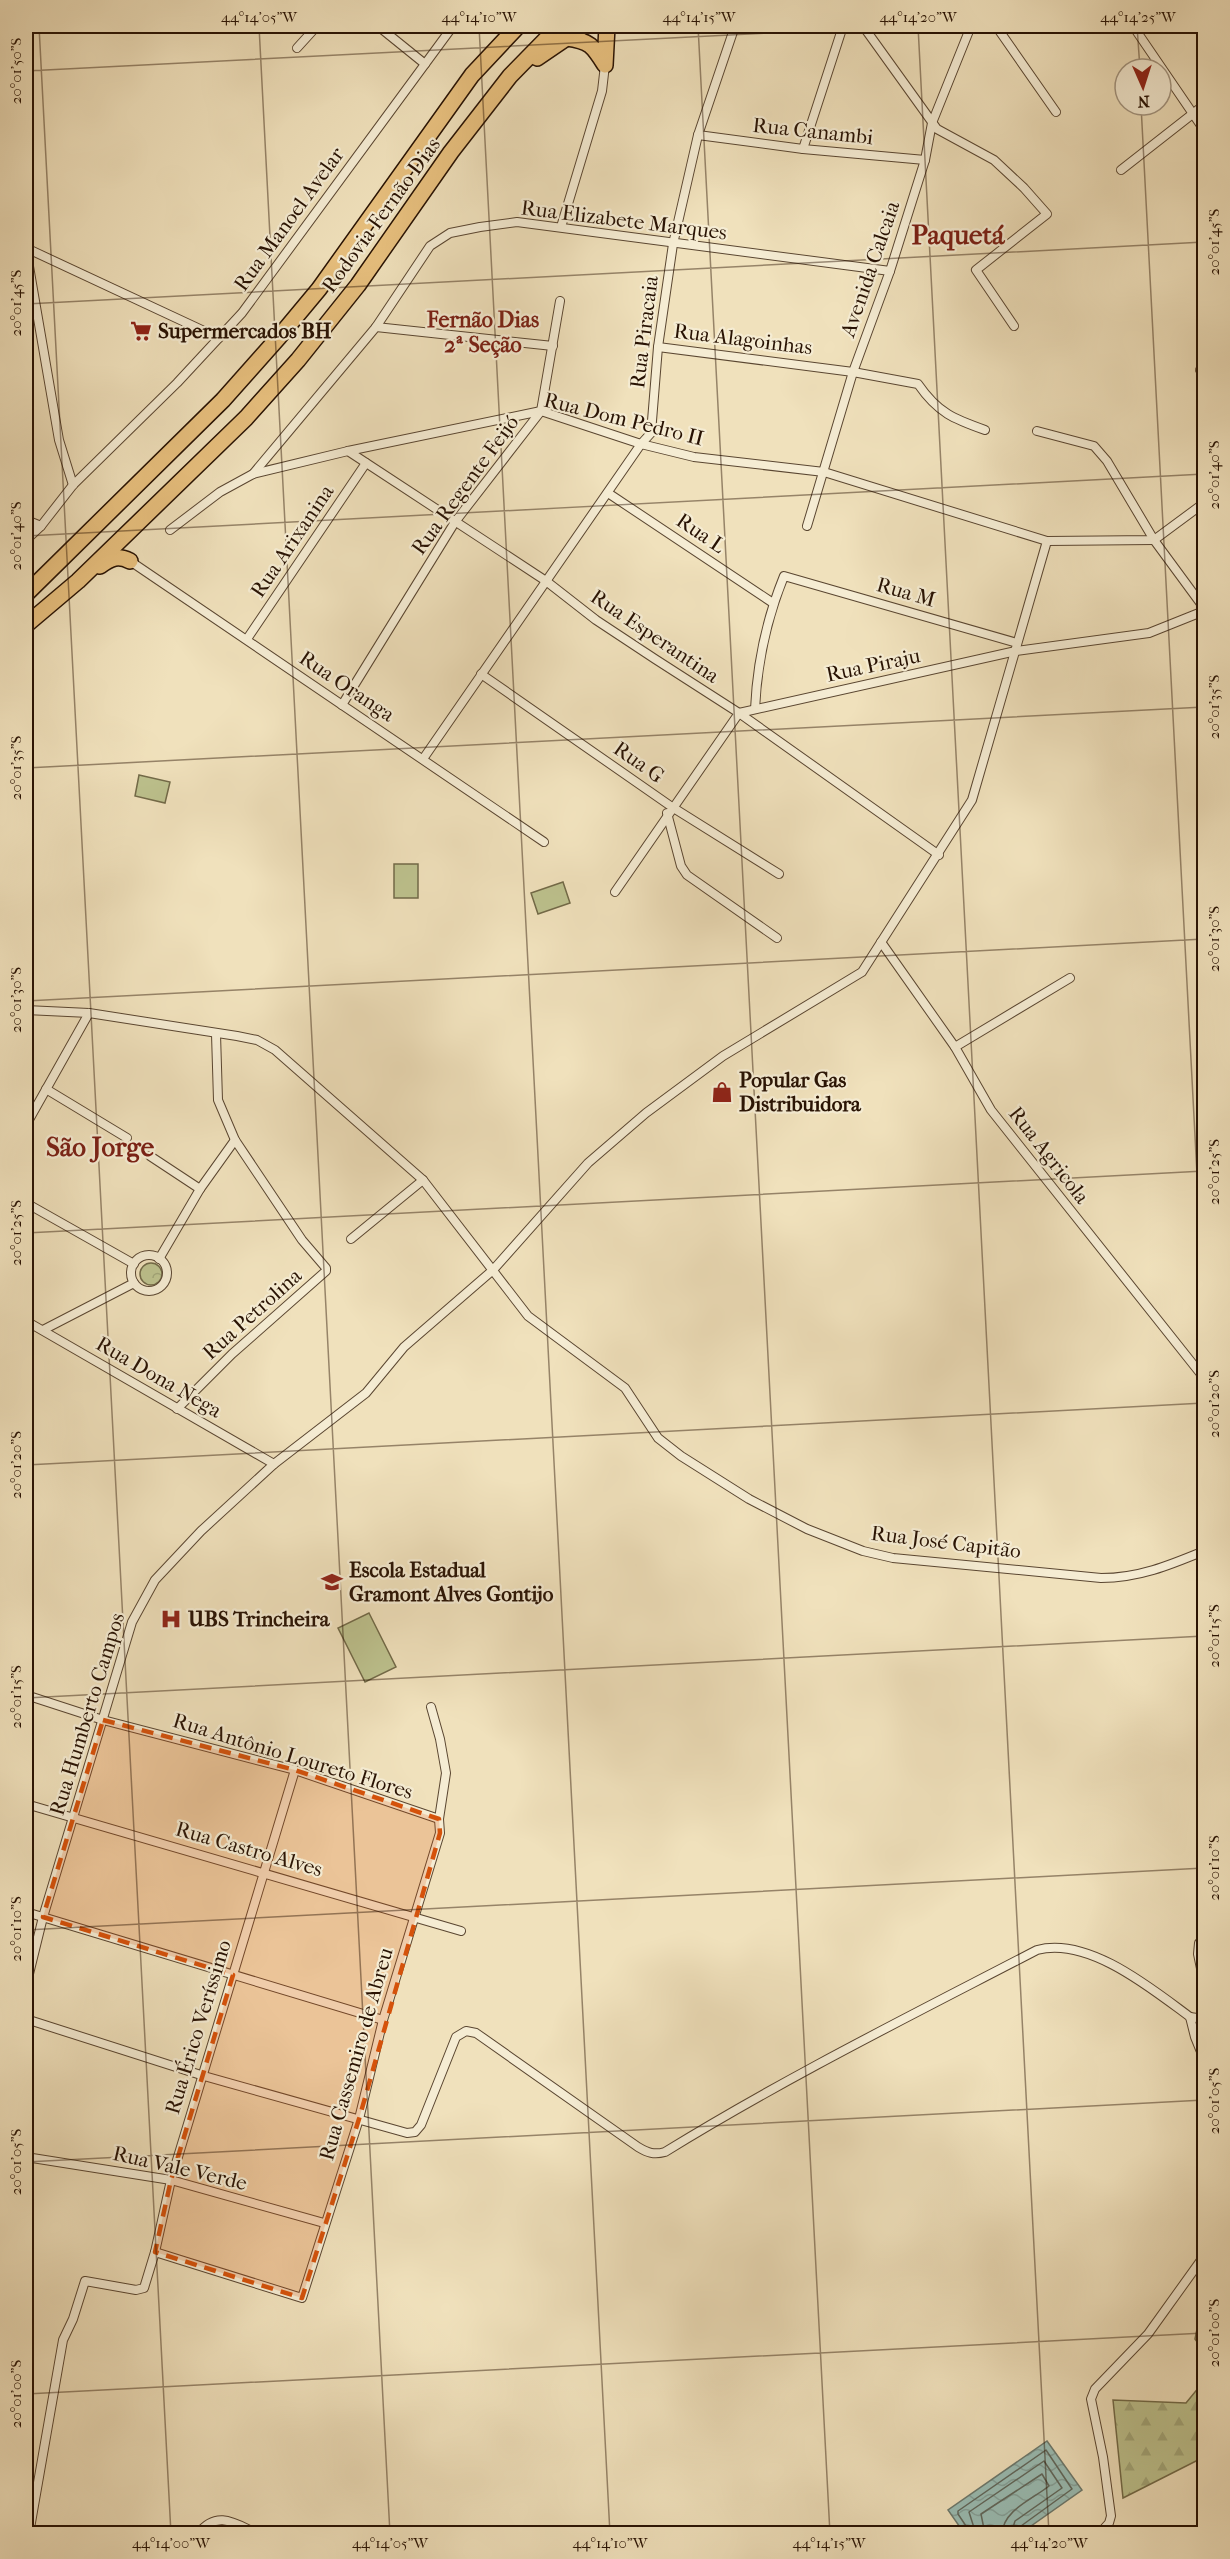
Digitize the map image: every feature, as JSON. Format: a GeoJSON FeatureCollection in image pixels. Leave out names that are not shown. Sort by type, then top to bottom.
{"type":"FeatureCollection","features":[{"type":"Feature","properties":{"kind":"highway","name":"Rodovia Fernão Dias"},"geometry":{"type":"LineString","coordinates":[[26,594],[223,400],[279,338],[319,289],[472,75],[518,26]]}},
{"type":"Feature","properties":{"kind":"highway","name":"Rodovia Fernão Dias"},"geometry":{"type":"LineString","coordinates":[[26,625],[78,581],[246,418],[298,360],[358,285],[451,152],[510,76],[563,32],[584,26]]}},
{"type":"Feature","properties":{"kind":"highway"},"geometry":{"type":"LineString","coordinates":[[605,65],[607,26]]}},
{"type":"Feature","properties":{"kind":"highway"},"geometry":{"type":"LineString","coordinates":[[563,32],[584,40],[593,47],[605,65]]}},
{"type":"Feature","properties":{"kind":"highway"},"geometry":{"type":"LineString","coordinates":[[78,581],[110,558],[121,557],[130,561]]}},
{"type":"Feature","properties":{"kind":"street"},"geometry":{"type":"LineString","coordinates":[[297,48],[317,26]]}},
{"type":"Feature","properties":{"kind":"street"},"geometry":{"type":"LineString","coordinates":[[378,26],[425,64]]}},
{"type":"Feature","properties":{"kind":"street","name":"Rua Manoel Avelar"},"geometry":{"type":"LineString","coordinates":[[26,540],[73,485],[242,313],[453,26]]}},
{"type":"Feature","properties":{"kind":"street","name":"Rua Piracaia"},"geometry":{"type":"LineString","coordinates":[[423,759],[641,444],[651,433],[658,346],[673,244],[698,135],[735,26]]}},
{"type":"Feature","properties":{"kind":"street"},"geometry":{"type":"LineString","coordinates":[[803,149],[843,26]]}},
{"type":"Feature","properties":{"kind":"street"},"geometry":{"type":"LineString","coordinates":[[863,26],[932,123],[942,133],[994,160],[1047,214],[976,270],[1014,326]]}},
{"type":"Feature","properties":{"kind":"street","name":"Avenida Calcaia"},"geometry":{"type":"LineString","coordinates":[[807,526],[853,372],[890,271],[925,160],[932,123],[971,26]]}},
{"type":"Feature","properties":{"kind":"street"},"geometry":{"type":"LineString","coordinates":[[996,26],[1056,112]]}},
{"type":"Feature","properties":{"kind":"street"},"geometry":{"type":"LineString","coordinates":[[1133,26],[1204,130]]}},
{"type":"Feature","properties":{"kind":"street"},"geometry":{"type":"LineString","coordinates":[[561,227],[602,91],[605,65]]}},
{"type":"Feature","properties":{"kind":"street"},"geometry":{"type":"LineString","coordinates":[[1121,170],[1204,105]]}},
{"type":"Feature","properties":{"kind":"street","name":"Rua Canambi"},"geometry":{"type":"LineString","coordinates":[[698,135],[803,149],[925,160]]}},
{"type":"Feature","properties":{"kind":"street","name":"Rua Elizabete Marques"},"geometry":{"type":"LineString","coordinates":[[253,474],[375,327],[430,246],[450,233],[480,226],[517,222],[890,271]]}},
{"type":"Feature","properties":{"kind":"street"},"geometry":{"type":"LineString","coordinates":[[26,249],[219,338]]}},
{"type":"Feature","properties":{"kind":"street"},"geometry":{"type":"LineString","coordinates":[[26,249],[59,440],[73,485]]}},
{"type":"Feature","properties":{"kind":"street","name":"Rua Regente Feijó"},"geometry":{"type":"LineString","coordinates":[[342,705],[455,522],[541,411],[560,301]]}},
{"type":"Feature","properties":{"kind":"street"},"geometry":{"type":"LineString","coordinates":[[375,327],[553,346]]}},
{"type":"Feature","properties":{"kind":"street","name":"Rua Alagoinhas"},"geometry":{"type":"LineString","coordinates":[[658,346],[853,372],[918,384],[930,401],[951,418],[985,430]]}},
{"type":"Feature","properties":{"kind":"street","name":"Rua Dom Pedro II"},"geometry":{"type":"LineString","coordinates":[[170,530],[220,492],[253,474],[348,451],[541,411],[641,444],[694,457],[824,472],[1047,541],[1154,540]]}},
{"type":"Feature","properties":{"kind":"street"},"geometry":{"type":"LineString","coordinates":[[1036,431],[1094,446],[1107,461],[1154,540],[1204,609]]}},
{"type":"Feature","properties":{"kind":"street","name":"Rua Esperantina"},"geometry":{"type":"LineString","coordinates":[[348,451],[546,581],[604,625],[739,713],[939,855]]}},
{"type":"Feature","properties":{"kind":"street","name":"Rua Arixanina"},"geometry":{"type":"LineString","coordinates":[[247,639],[366,463]]}},
{"type":"Feature","properties":{"kind":"street","name":"Rua L"},"geometry":{"type":"LineString","coordinates":[[608,493],[773,603]]}},
{"type":"Feature","properties":{"kind":"street"},"geometry":{"type":"LineString","coordinates":[[1154,540],[1204,503]]}},
{"type":"Feature","properties":{"kind":"street"},"geometry":{"type":"LineString","coordinates":[[26,520],[40,526]]}},
{"type":"Feature","properties":{"kind":"street","name":"Rua Humberto Campos"},"geometry":{"type":"LineString","coordinates":[[26,1986],[43,1917],[132,1623],[155,1580],[201,1531],[274,1464],[366,1394],[404,1347],[493,1270],[568,1184],[646,1113],[723,1056],[862,972],[939,855],[972,800],[1047,541]]}},
{"type":"Feature","properties":{"kind":"street","name":"Rua Oranga"},"geometry":{"type":"LineString","coordinates":[[130,561],[544,842]]}},
{"type":"Feature","properties":{"kind":"street","name":"Rua M"},"geometry":{"type":"LineString","coordinates":[[773,603],[784,576],[1016,647]]}},
{"type":"Feature","properties":{"kind":"street"},"geometry":{"type":"LineString","coordinates":[[755,709],[756,687],[773,603]]}},
{"type":"Feature","properties":{"kind":"street","name":"Rua Piraju"},"geometry":{"type":"LineString","coordinates":[[739,713],[1016,647],[1149,633],[1204,609]]}},
{"type":"Feature","properties":{"kind":"street","name":"Rua G"},"geometry":{"type":"LineString","coordinates":[[481,674],[670,810],[779,874]]}},
{"type":"Feature","properties":{"kind":"street"},"geometry":{"type":"LineString","coordinates":[[615,891],[739,713]]}},
{"type":"Feature","properties":{"kind":"street"},"geometry":{"type":"LineString","coordinates":[[670,810],[681,866],[687,875],[777,938]]}},
{"type":"Feature","properties":{"kind":"street","name":"Rua Agricola"},"geometry":{"type":"LineString","coordinates":[[881,942],[955,1047],[990,1110],[1204,1378]]}},
{"type":"Feature","properties":{"kind":"street"},"geometry":{"type":"LineString","coordinates":[[955,1047],[1070,978]]}},
{"type":"Feature","properties":{"kind":"street","name":"Rua José Capitão"},"geometry":{"type":"LineString","coordinates":[[26,1010],[90,1013],[256,1040],[275,1050],[423,1180],[528,1316],[625,1388],[658,1438],[681,1456],[739,1493],[807,1529],[862,1551],[893,1557],[1101,1578],[1126,1578],[1151,1573],[1204,1551]]}},
{"type":"Feature","properties":{"kind":"street"},"geometry":{"type":"LineString","coordinates":[[26,1125],[90,1013]]}},
{"type":"Feature","properties":{"kind":"street"},"geometry":{"type":"LineString","coordinates":[[159,1259],[200,1189],[235,1140],[218,1100],[216,1034]]}},
{"type":"Feature","properties":{"kind":"street"},"geometry":{"type":"LineString","coordinates":[[46,1089],[127,1138]]}},
{"type":"Feature","properties":{"kind":"street","name":"Rua Petrolina"},"geometry":{"type":"LineString","coordinates":[[177,1409],[232,1354],[326,1271],[326,1268],[302,1240],[235,1140]]}},
{"type":"Feature","properties":{"kind":"street"},"geometry":{"type":"LineString","coordinates":[[150,1156],[200,1189]]}},
{"type":"Feature","properties":{"kind":"street"},"geometry":{"type":"LineString","coordinates":[[351,1239],[423,1180]]}},
{"type":"Feature","properties":{"kind":"street"},"geometry":{"type":"LineString","coordinates":[[26,1203],[134,1264]]}},
{"type":"Feature","properties":{"kind":"street"},"geometry":{"type":"LineString","coordinates":[[142,1257],[159,1259],[166,1268],[167,1274],[163,1284],[148,1291],[138,1287],[131,1274],[134,1264],[142,1257]]}},
{"type":"Feature","properties":{"kind":"street"},"geometry":{"type":"LineString","coordinates":[[43,1330],[134,1283]]}},
{"type":"Feature","properties":{"kind":"street","name":"Rua Dona Nega"},"geometry":{"type":"LineString","coordinates":[[26,1321],[274,1464]]}},
{"type":"Feature","properties":{"kind":"street","name":"Rua Antônio Loureto Flores"},"geometry":{"type":"LineString","coordinates":[[26,1695],[103,1720],[295,1770],[439,1819],[446,1773],[441,1739],[431,1707]]}},
{"type":"Feature","properties":{"kind":"street","name":"Rua Érico Veríssimo"},"geometry":{"type":"LineString","coordinates":[[29,2534],[63,2340],[73,2319],[85,2281],[136,2290],[144,2288],[156,2252],[171,2180],[295,1770]]}},
{"type":"Feature","properties":{"kind":"street","name":"Rua Castro Alves"},"geometry":{"type":"LineString","coordinates":[[26,1804],[461,1930]]}},
{"type":"Feature","properties":{"kind":"street","name":"Rua Cassemiro de Abreu"},"geometry":{"type":"LineString","coordinates":[[156,2252],[302,2298],[359,2119],[383,2020],[440,1833],[439,1819]]}},
{"type":"Feature","properties":{"kind":"street"},"geometry":{"type":"LineString","coordinates":[[26,1912],[383,2020]]}},
{"type":"Feature","properties":{"kind":"street"},"geometry":{"type":"LineString","coordinates":[[1204,1939],[1199,1943],[1198,1954],[1204,1983]]}},
{"type":"Feature","properties":{"kind":"street"},"geometry":{"type":"LineString","coordinates":[[26,2019],[204,2076],[407,2133],[415,2132],[421,2125],[454,2041],[459,2034],[466,2031],[481,2036],[638,2147],[648,2153],[657,2154],[865,2040],[1037,1950],[1049,1947],[1065,1948],[1100,1959],[1138,1979],[1190,2018],[1204,2019]]}},
{"type":"Feature","properties":{"kind":"street"},"geometry":{"type":"LineString","coordinates":[[1190,2018],[1194,2037],[1204,2059]]}},
{"type":"Feature","properties":{"kind":"street","name":"Rua Vale Verde"},"geometry":{"type":"LineString","coordinates":[[26,2157],[171,2180],[324,2223]]}},
{"type":"Feature","properties":{"kind":"street"},"geometry":{"type":"LineString","coordinates":[[1099,2534],[1111,2516],[1103,2457],[1091,2399],[1095,2389],[1148,2334],[1204,2256]]}},
{"type":"Feature","properties":{"kind":"street"},"geometry":{"type":"LineString","coordinates":[[198,2534],[204,2526],[216,2520],[227,2520],[258,2534]]}},
{"type":"Feature","properties":{"kind":"highlighted area"},"geometry":{"type":"Polygon","coordinates":[[[103,1720],[295,1770],[439,1819],[440,1833],[359,2119],[302,2298],[155,2252],[171,2180],[233,1975],[43,1917],[103,1720]]]}},
{"type":"Feature","properties":{"kind":"green space"},"geometry":{"type":"Polygon","coordinates":[[[139,775],[170,782],[165,803],[135,796],[139,775]]]}},
{"type":"Feature","properties":{"kind":"green space"},"geometry":{"type":"Polygon","coordinates":[[[394,864],[418,864],[418,898],[394,898],[394,864]]]}},
{"type":"Feature","properties":{"kind":"green space"},"geometry":{"type":"Polygon","coordinates":[[[563,882],[570,903],[538,914],[531,893],[563,882]]]}},
{"type":"Feature","properties":{"kind":"green space"},"geometry":{"type":"Polygon","coordinates":[[[151,1263],[159,1266],[162,1274],[159,1282],[151,1285],[143,1282],[140,1274],[143,1266],[151,1263]]]}},
{"type":"Feature","properties":{"kind":"green space"},"geometry":{"type":"Polygon","coordinates":[[[369,1613],[396,1667],[365,1682],[338,1628],[369,1613]]]}},
{"type":"Feature","properties":{"kind":"green space"},"geometry":{"type":"Polygon","coordinates":[[[1204,2294],[1204,2351],[1195,2339],[1204,2294]]]}},
{"type":"Feature","properties":{"kind":"green space"},"geometry":{"type":"Polygon","coordinates":[[[1204,2381],[1204,2457],[1123,2498],[1113,2400],[1186,2403],[1204,2381]]]}},
{"type":"Feature","properties":{"kind":"water"},"geometry":{"type":"Polygon","coordinates":[[[1047,2441],[1082,2490],[1021,2533],[964,2533],[948,2510],[1047,2441]]]}},
{"type":"Feature","properties":{"kind":"place","name":"Supermercados BH"},"geometry":{"type":"Point","coordinates":[141,331]}},
{"type":"Feature","properties":{"kind":"place","name":"Popular Gas Distribuidora"},"geometry":{"type":"Point","coordinates":[722,1092]}},
{"type":"Feature","properties":{"kind":"place","name":"Escola Estadual Gramont Alves Gontijo"},"geometry":{"type":"Point","coordinates":[332,1582]}},
{"type":"Feature","properties":{"kind":"place","name":"UBS Trincheira"},"geometry":{"type":"Point","coordinates":[171,1619]}},
{"type":"Feature","properties":{"kind":"district","name":"Paquetá"},"geometry":{"type":"Point","coordinates":[958,235]}},
{"type":"Feature","properties":{"kind":"district","name":"Fernão Dias 2ª Seção"},"geometry":{"type":"Point","coordinates":[483,332]}},
{"type":"Feature","properties":{"kind":"district","name":"São Jorge"},"geometry":{"type":"Point","coordinates":[100,1147]}}]}
